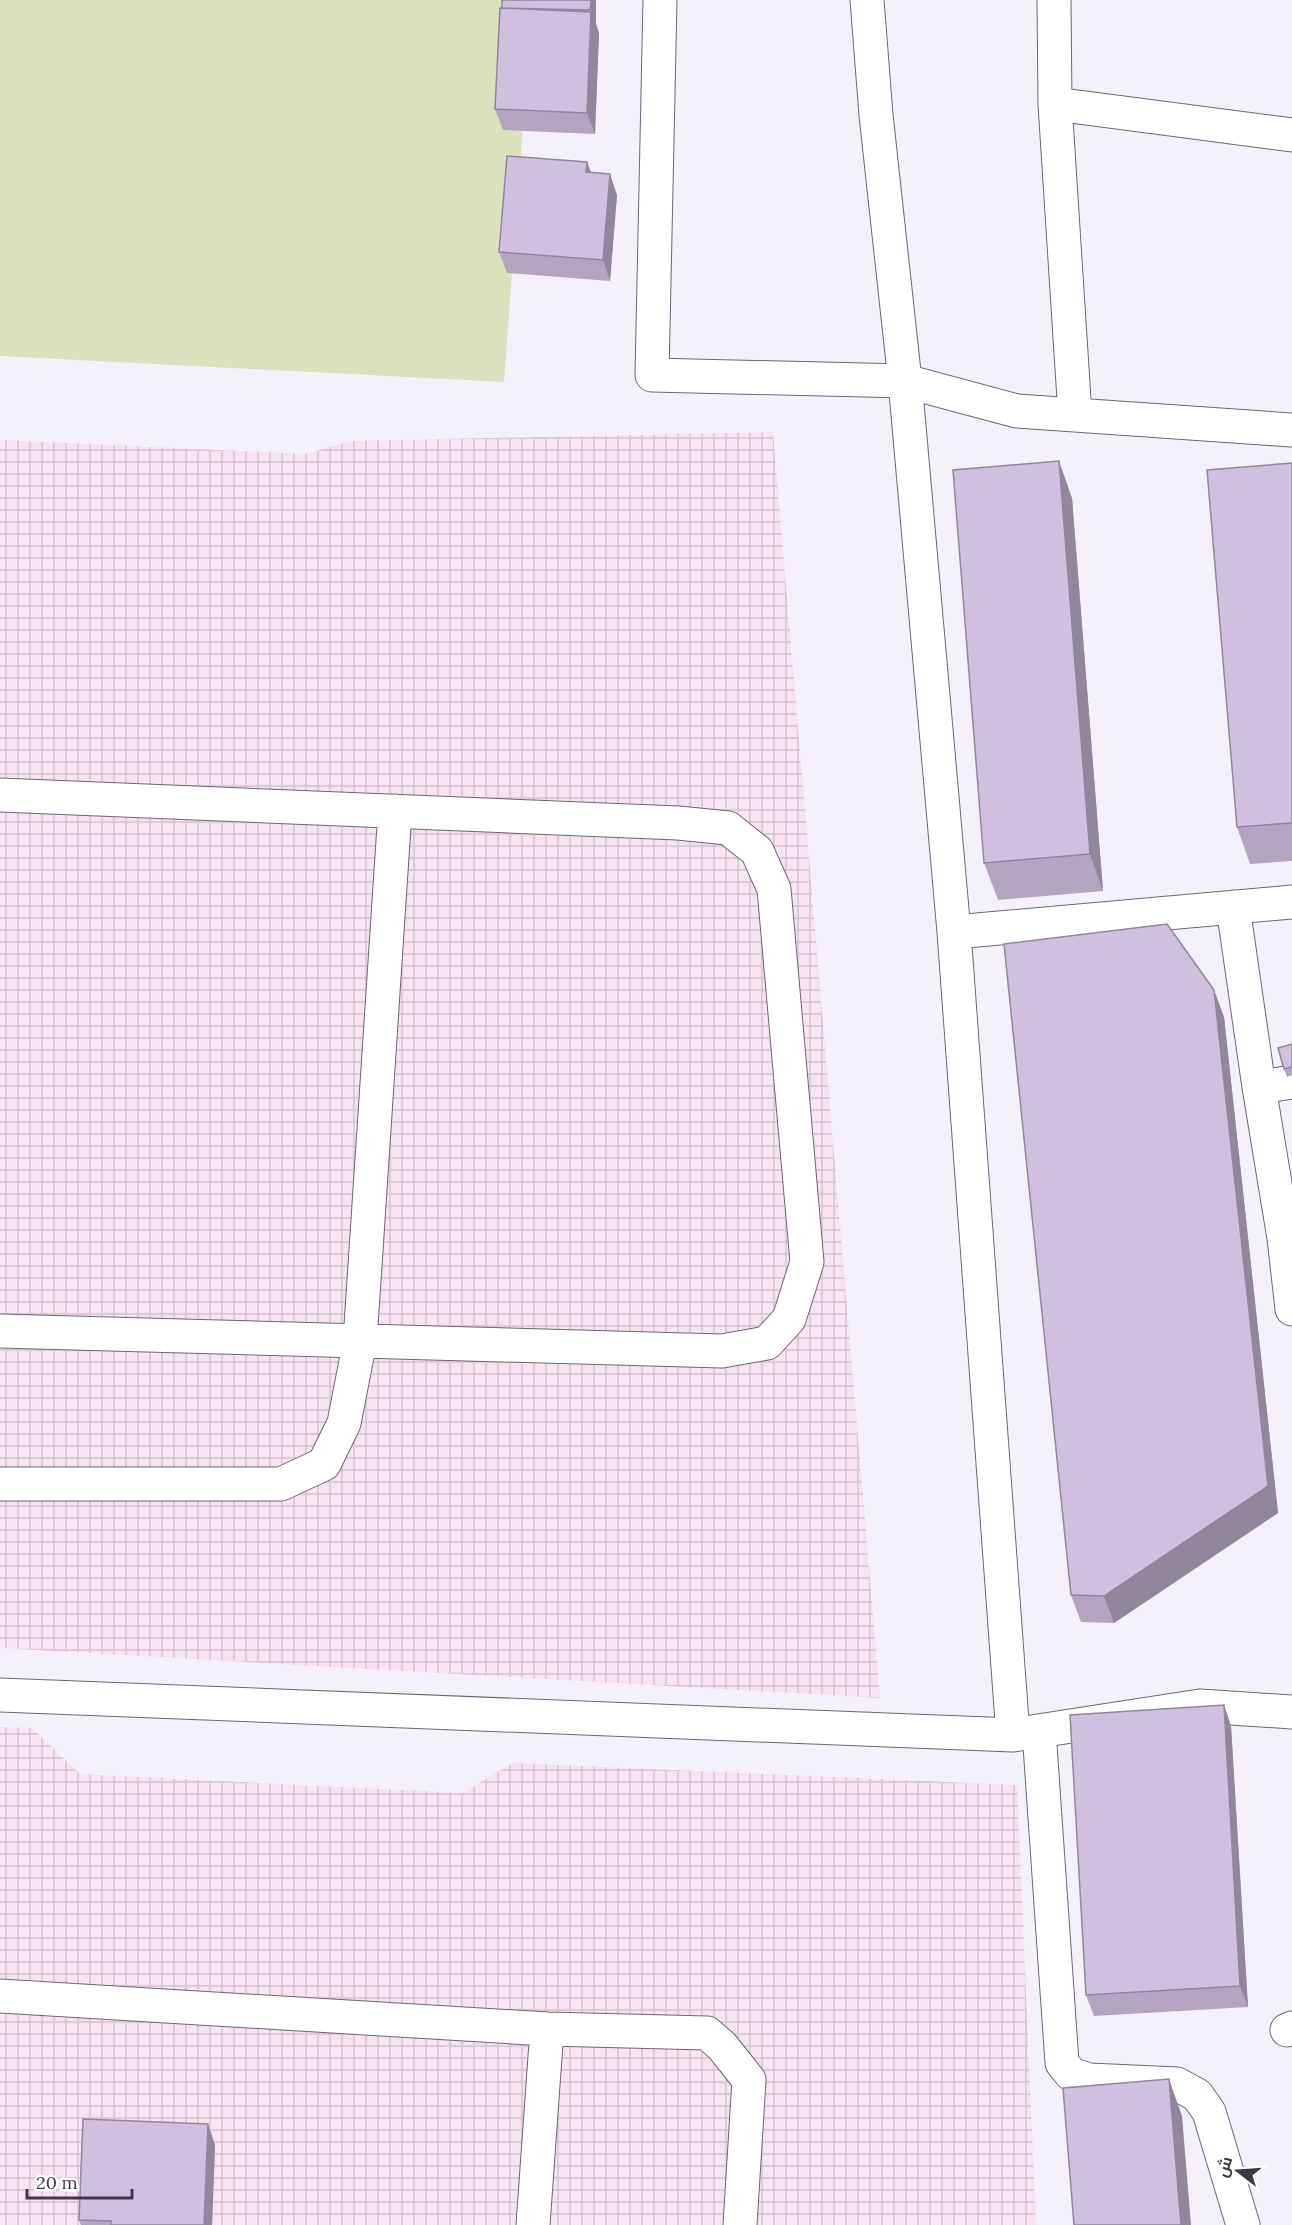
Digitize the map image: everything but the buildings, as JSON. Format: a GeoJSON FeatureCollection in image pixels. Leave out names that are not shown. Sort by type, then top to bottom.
{"type":"FeatureCollection","features":[{"type":"Feature","properties":{"kind":"street"},"geometry":{"type":"LineString","coordinates":[[660,0],[652,375],[905,381],[1017,411],[1292,430]]}},
{"type":"Feature","properties":{"kind":"street"},"geometry":{"type":"LineString","coordinates":[[867,0],[876,115],[905,381],[1026,1733],[1062,2063],[1071,2074],[1089,2080],[1177,2084],[1197,2095],[1209,2112],[1243,2225]]}},
{"type":"Feature","properties":{"kind":"street"},"geometry":{"type":"LineString","coordinates":[[1054,0],[1055,104],[1075,415]]}},
{"type":"Feature","properties":{"kind":"street"},"geometry":{"type":"LineString","coordinates":[[1055,104],[1292,135]]}},
{"type":"Feature","properties":{"kind":"street"},"geometry":{"type":"LineString","coordinates":[[0,795],[678,823],[728,828],[757,851],[774,889],[807,1262],[789,1319],[767,1343],[722,1351],[0,1331]]}},
{"type":"Feature","properties":{"kind":"street"},"geometry":{"type":"LineString","coordinates":[[0,1484],[281,1484],[324,1464],[344,1423],[360,1341],[395,811]]}},
{"type":"Feature","properties":{"kind":"street"},"geometry":{"type":"LineString","coordinates":[[954,932],[1292,902]]}},
{"type":"Feature","properties":{"kind":"street"},"geometry":{"type":"LineString","coordinates":[[1233,907],[1259,1087],[1288,1237],[1292,1309]]}},
{"type":"Feature","properties":{"kind":"street"},"geometry":{"type":"LineString","coordinates":[[1259,1087],[1292,1082]]}},
{"type":"Feature","properties":{"kind":"street"},"geometry":{"type":"LineString","coordinates":[[0,1695],[1026,1733],[1200,1706],[1292,1712]]}},
{"type":"Feature","properties":{"kind":"street"},"geometry":{"type":"LineString","coordinates":[[0,1996],[547,2029],[707,2033],[722,2046],[749,2080],[740,2225]]}},
{"type":"Feature","properties":{"kind":"street"},"geometry":{"type":"LineString","coordinates":[[533,2225],[547,2029]]}},
{"type":"Feature","properties":{"kind":"shaded area"},"geometry":{"type":"Polygon","coordinates":[[[773,432],[880,1698],[0,1648],[0,440],[305,454],[351,441],[773,432]]]}},
{"type":"Feature","properties":{"kind":"shaded area"},"geometry":{"type":"Polygon","coordinates":[[[0,1727],[32,1728],[80,1774],[462,1793],[513,1763],[1017,1785],[1036,2225],[0,2225],[0,1727]]]}},
{"type":"Feature","properties":{"kind":"green space"},"geometry":{"type":"Polygon","coordinates":[[[0,0],[532,0],[504,382],[0,356],[0,0]]]}}]}
